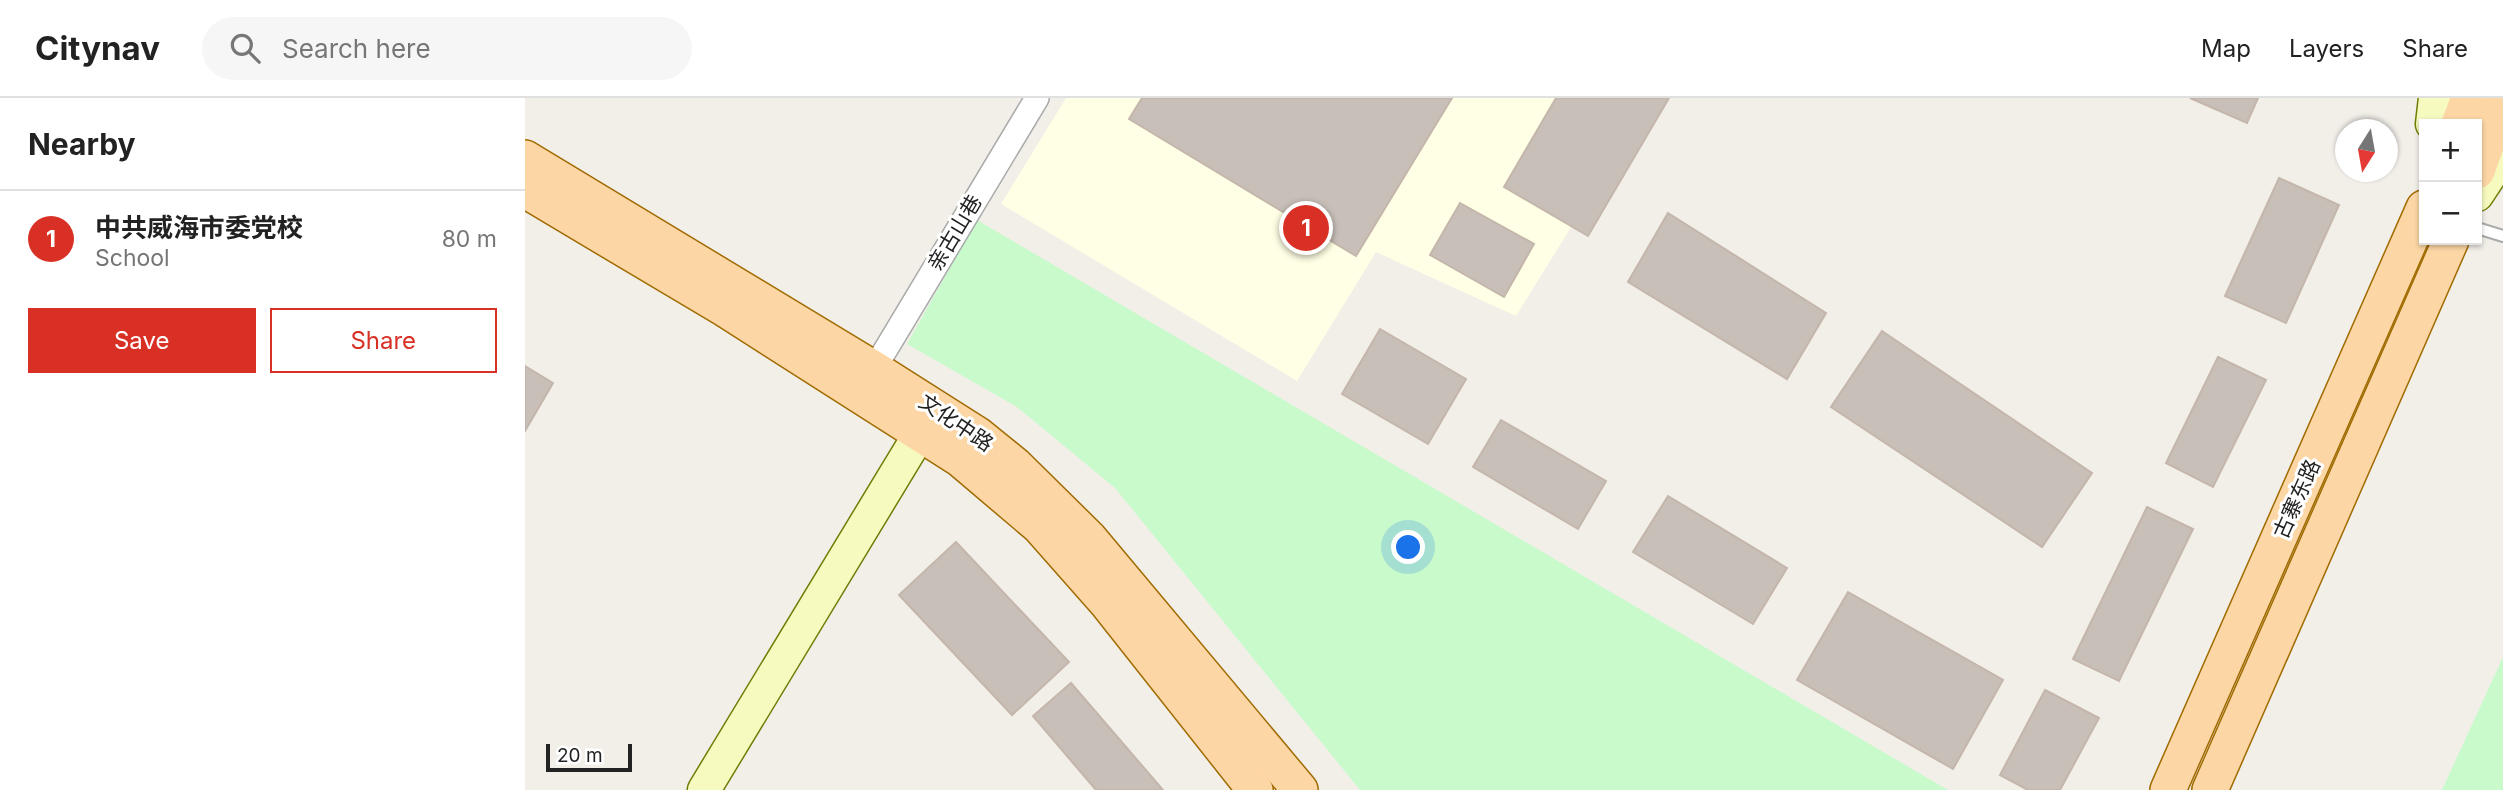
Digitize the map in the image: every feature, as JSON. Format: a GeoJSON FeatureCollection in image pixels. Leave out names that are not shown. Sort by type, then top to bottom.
{"type":"FeatureCollection","features":[{"type":"Feature","properties":{"kind":"main road"},"geometry":{"type":"LineString","coordinates":[[2461,119],[2469,98]]}},
{"type":"Feature","properties":{"kind":"main road"},"geometry":{"type":"LineString","coordinates":[[2482,157],[2503,98]]}},
{"type":"Feature","properties":{"kind":"main road","name":"文化中路"},"geometry":{"type":"LineString","coordinates":[[525,158],[874,369],[927,421],[978,435],[1015,465],[1089,538],[1300,790]]}},
{"type":"Feature","properties":{"kind":"main road"},"geometry":{"type":"LineString","coordinates":[[525,190],[725,309],[927,421],[960,459],[1039,526],[1107,603],[1250,788]]}},
{"type":"Feature","properties":{"kind":"main road","name":"古寨东路"},"geometry":{"type":"LineString","coordinates":[[2168,790],[2419,216]]}},
{"type":"Feature","properties":{"kind":"main road","name":"古寨东路"},"geometry":{"type":"LineString","coordinates":[[2210,790],[2449,245]]}},
{"type":"Feature","properties":{"kind":"street","name":"亲古山巷"},"geometry":{"type":"LineString","coordinates":[[874,369],[1037,98]]}},
{"type":"Feature","properties":{"kind":"street"},"geometry":{"type":"LineString","coordinates":[[2433,119],[2435,98]]}},
{"type":"Feature","properties":{"kind":"street"},"geometry":{"type":"LineString","coordinates":[[2482,188],[2503,156]]}},
{"type":"Feature","properties":{"kind":"street"},"geometry":{"type":"LineString","coordinates":[[704,790],[927,421]]}},
{"type":"Feature","properties":{"kind":"street"},"geometry":{"type":"LineString","coordinates":[[1250,788],[1277,761]]}},
{"type":"Feature","properties":{"kind":"lane"},"geometry":{"type":"LineString","coordinates":[[2482,230],[2503,236]]}},
{"type":"Feature","properties":{"kind":"shaded area"},"geometry":{"type":"Polygon","coordinates":[[[1066,98],[1651,98],[1516,316],[1376,252],[1297,381],[1001,204],[1066,98]]]}},
{"type":"Feature","properties":{"kind":"green space"},"geometry":{"type":"Polygon","coordinates":[[[977,220],[1948,790],[1360,790],[1115,488],[1017,407],[907,344],[977,220]]]}},
{"type":"Feature","properties":{"kind":"green space"},"geometry":{"type":"Polygon","coordinates":[[[2503,657],[2503,790],[2442,790],[2503,657]]]}},
{"type":"Feature","properties":{"kind":"building"},"geometry":{"type":"Polygon","coordinates":[[[1142,98],[1452,98],[1356,256],[1129,119],[1142,98]]]}},
{"type":"Feature","properties":{"kind":"building"},"geometry":{"type":"Polygon","coordinates":[[[1556,98],[1669,98],[1588,236],[1504,187],[1556,98]]]}},
{"type":"Feature","properties":{"kind":"building"},"geometry":{"type":"Polygon","coordinates":[[[2190,98],[2258,98],[2247,123],[2190,98]]]}},
{"type":"Feature","properties":{"kind":"building"},"geometry":{"type":"Polygon","coordinates":[[[2279,178],[2339,205],[2286,323],[2225,296],[2279,178]]]}},
{"type":"Feature","properties":{"kind":"building"},"geometry":{"type":"Polygon","coordinates":[[[1460,203],[1534,244],[1504,297],[1430,255],[1460,203]]]}},
{"type":"Feature","properties":{"kind":"building"},"geometry":{"type":"Polygon","coordinates":[[[1668,213],[1826,313],[1787,379],[1628,282],[1668,213]]]}},
{"type":"Feature","properties":{"kind":"building"},"geometry":{"type":"Polygon","coordinates":[[[1380,329],[1466,379],[1428,444],[1342,394],[1380,329]]]}},
{"type":"Feature","properties":{"kind":"building"},"geometry":{"type":"Polygon","coordinates":[[[1882,331],[2092,473],[2042,547],[1831,407],[1882,331]]]}},
{"type":"Feature","properties":{"kind":"building"},"geometry":{"type":"Polygon","coordinates":[[[2218,357],[2266,380],[2213,487],[2166,463],[2218,357]]]}},
{"type":"Feature","properties":{"kind":"building"},"geometry":{"type":"Polygon","coordinates":[[[525,366],[553,383],[525,431],[525,366]]]}},
{"type":"Feature","properties":{"kind":"building"},"geometry":{"type":"Polygon","coordinates":[[[1501,420],[1606,481],[1578,529],[1473,467],[1501,420]]]}},
{"type":"Feature","properties":{"kind":"building"},"geometry":{"type":"Polygon","coordinates":[[[1668,496],[1787,568],[1753,624],[1633,552],[1668,496]]]}},
{"type":"Feature","properties":{"kind":"building"},"geometry":{"type":"Polygon","coordinates":[[[2147,507],[2193,529],[2119,681],[2073,659],[2147,507]]]}},
{"type":"Feature","properties":{"kind":"building"},"geometry":{"type":"Polygon","coordinates":[[[956,542],[1069,662],[1012,715],[899,595],[956,542]]]}},
{"type":"Feature","properties":{"kind":"building"},"geometry":{"type":"Polygon","coordinates":[[[1848,592],[2003,680],[1953,769],[1797,680],[1848,592]]]}},
{"type":"Feature","properties":{"kind":"building"},"geometry":{"type":"Polygon","coordinates":[[[1071,683],[1163,790],[1096,790],[1033,716],[1071,683]]]}},
{"type":"Feature","properties":{"kind":"building"},"geometry":{"type":"Polygon","coordinates":[[[2045,690],[2099,718],[2060,790],[2028,790],[2000,775],[2045,690]]]}},
{"type":"Feature","properties":{"kind":"place","name":"中共威海市委党校"},"geometry":{"type":"Point","coordinates":[1306,228]}}]}
